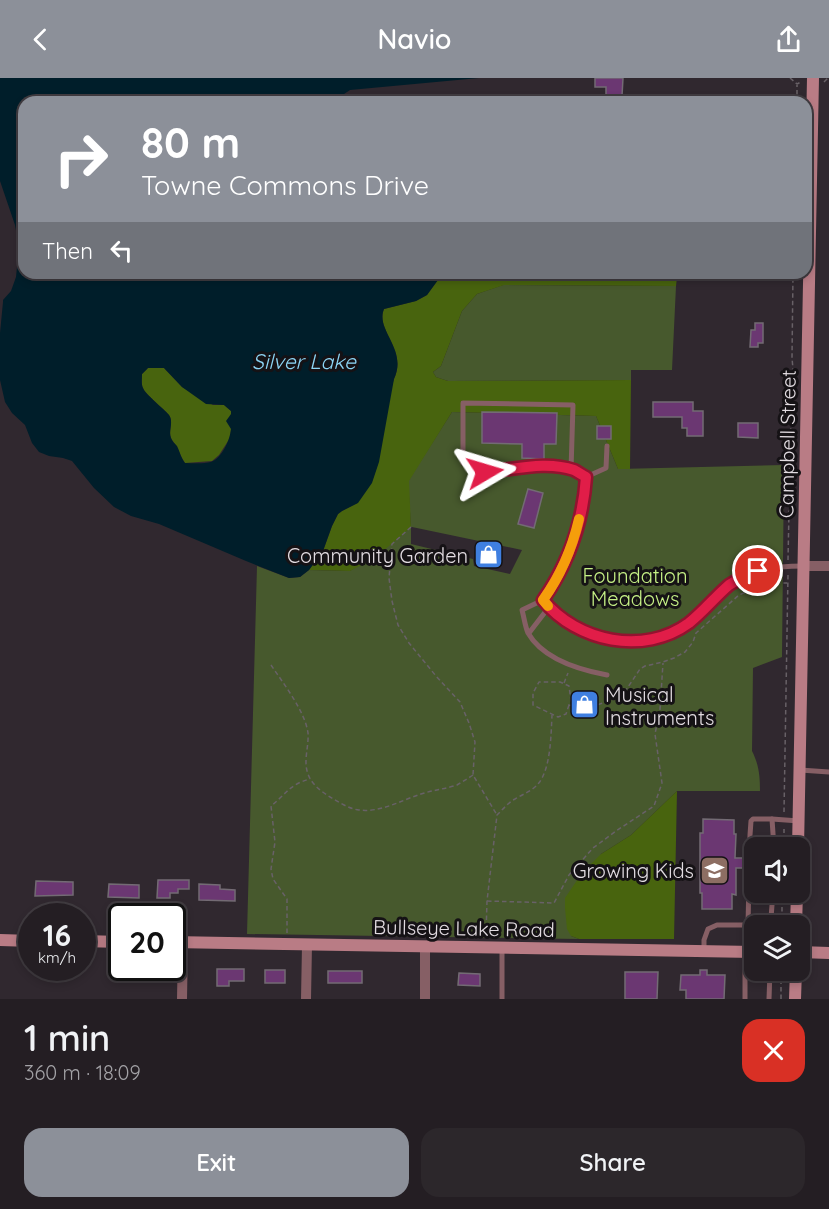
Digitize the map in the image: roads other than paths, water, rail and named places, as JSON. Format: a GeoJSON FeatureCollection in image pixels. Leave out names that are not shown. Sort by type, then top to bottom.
{"type":"FeatureCollection","features":[{"type":"Feature","properties":{"kind":"main road","name":"Campbell Street"},"geometry":{"type":"LineString","coordinates":[[812,96],[813,78]]}},
{"type":"Feature","properties":{"kind":"main road","name":"Campbell Street"},"geometry":{"type":"LineString","coordinates":[[798,837],[805,566],[807,279]]}},
{"type":"Feature","properties":{"kind":"main road"},"geometry":{"type":"LineString","coordinates":[[0,940],[18,941]]}},
{"type":"Feature","properties":{"kind":"main road","name":"Bullseye Lake Road"},"geometry":{"type":"LineString","coordinates":[[186,942],[744,952]]}},
{"type":"Feature","properties":{"kind":"main road"},"geometry":{"type":"LineString","coordinates":[[810,952],[829,953]]}},
{"type":"Feature","properties":{"kind":"main road"},"geometry":{"type":"LineString","coordinates":[[795,999],[796,981]]}},
{"type":"Feature","properties":{"kind":"street"},"geometry":{"type":"LineString","coordinates":[[805,566],[829,566]]}},
{"type":"Feature","properties":{"kind":"street"},"geometry":{"type":"LineString","coordinates":[[306,999],[307,945]]}},
{"type":"Feature","properties":{"kind":"street"},"geometry":{"type":"LineString","coordinates":[[425,946],[425,999]]}},
{"type":"Feature","properties":{"kind":"street"},"geometry":{"type":"LineString","coordinates":[[181,981],[182,999]]}},
{"type":"Feature","properties":{"kind":"lane"},"geometry":{"type":"LineString","coordinates":[[571,470],[573,405],[463,403],[463,463],[470,468],[485,472],[532,466],[559,467],[586,477],[606,468],[607,446]]}},
{"type":"Feature","properties":{"kind":"lane"},"geometry":{"type":"LineString","coordinates":[[586,477],[585,493],[570,552],[562,570],[543,600],[522,610],[528,633],[542,650],[571,665],[607,675]]}},
{"type":"Feature","properties":{"kind":"lane"},"geometry":{"type":"LineString","coordinates":[[543,600],[573,625],[588,633],[619,642],[642,640],[664,636],[689,623],[742,577],[758,571],[805,566]]}},
{"type":"Feature","properties":{"kind":"lane"},"geometry":{"type":"LineString","coordinates":[[528,633],[549,607]]}},
{"type":"Feature","properties":{"kind":"lane"},"geometry":{"type":"LineString","coordinates":[[800,770],[829,772]]}},
{"type":"Feature","properties":{"kind":"lane"},"geometry":{"type":"LineString","coordinates":[[750,915],[751,821],[753,819],[772,819],[798,821]]}},
{"type":"Feature","properties":{"kind":"lane"},"geometry":{"type":"LineString","coordinates":[[772,819],[773,837]]}},
{"type":"Feature","properties":{"kind":"lane"},"geometry":{"type":"LineString","coordinates":[[704,952],[708,929],[717,925],[744,925]]}},
{"type":"Feature","properties":{"kind":"lane"},"geometry":{"type":"LineString","coordinates":[[502,948],[502,999]]}},
{"type":"Feature","properties":{"kind":"lane"},"geometry":{"type":"LineString","coordinates":[[745,981],[745,999]]}},
{"type":"Feature","properties":{"kind":"lane"},"geometry":{"type":"LineString","coordinates":[[769,999],[770,981]]}},
{"type":"Feature","properties":{"kind":"water","name":"Silver Lake"},"geometry":{"type":"Polygon","coordinates":[[[0,78],[479,78],[350,90],[341,96],[18,96],[18,242],[15,225],[0,181],[0,78]]]}},
{"type":"Feature","properties":{"kind":"water","name":"Silver Lake"},"geometry":{"type":"Polygon","coordinates":[[[18,257],[18,279],[439,279],[427,295],[416,301],[384,309],[382,317],[395,349],[397,368],[379,462],[372,483],[358,503],[338,514],[323,551],[309,570],[300,577],[289,578],[159,524],[131,516],[114,507],[94,488],[72,461],[39,452],[32,443],[25,425],[12,413],[5,402],[0,380],[3,300],[11,291],[16,277],[18,257]],[[148,368],[142,374],[143,388],[169,415],[171,438],[185,463],[211,462],[222,453],[229,438],[231,429],[226,421],[231,411],[224,405],[206,404],[182,387],[164,368],[148,368]]]}},
{"type":"Feature","properties":{"kind":"place","name":"Community Garden"},"geometry":{"type":"Point","coordinates":[489,555]}},
{"type":"Feature","properties":{"kind":"place","name":"Musical Instruments"},"geometry":{"type":"Point","coordinates":[584,705]}},
{"type":"Feature","properties":{"kind":"place","name":"Growing Kids"},"geometry":{"type":"Point","coordinates":[715,870]}},
{"type":"Feature","properties":{"kind":"park label","name":"Foundation Meadows"},"geometry":{"type":"Point","coordinates":[635,586]}}]}
